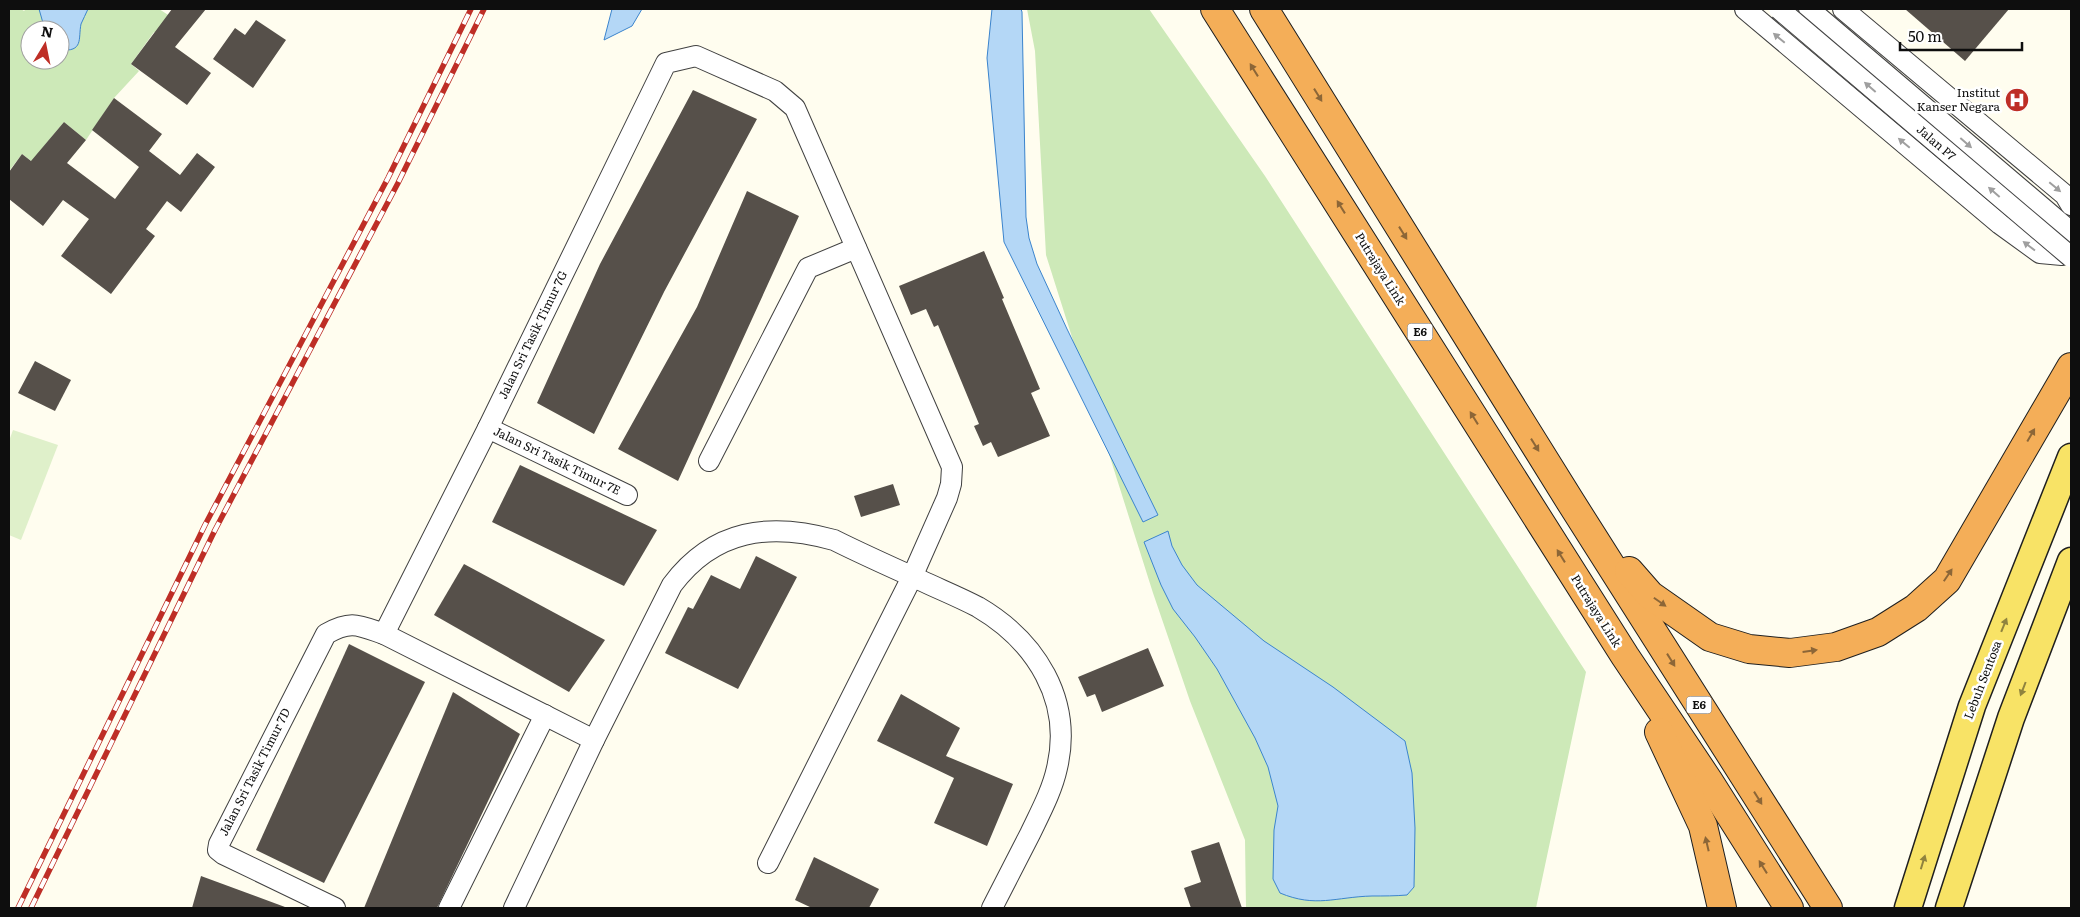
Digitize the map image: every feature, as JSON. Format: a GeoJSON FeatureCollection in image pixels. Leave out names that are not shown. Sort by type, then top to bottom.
{"type":"FeatureCollection","features":[{"type":"Feature","properties":{"kind":"highway","name":"Putrajaya Link"},"geometry":{"type":"LineString","coordinates":[[1215,9],[1625,656]]}},
{"type":"Feature","properties":{"kind":"highway","name":"E6"},"geometry":{"type":"LineString","coordinates":[[1264,9],[1570,501],[1828,908]]}},
{"type":"Feature","properties":{"kind":"highway"},"geometry":{"type":"LineString","coordinates":[[1570,501],[1650,595],[1710,637],[1749,649],[1790,653],[1836,647],[1878,632],[1916,608],[1946,580],[2071,367]]}},
{"type":"Feature","properties":{"kind":"highway"},"geometry":{"type":"LineString","coordinates":[[1625,656],[1703,826],[1722,908]]}},
{"type":"Feature","properties":{"kind":"highway","name":"E6"},"geometry":{"type":"LineString","coordinates":[[1625,656],[1708,780],[1789,908]]}},
{"type":"Feature","properties":{"kind":"main road","name":"Lebuh Sentosa"},"geometry":{"type":"LineString","coordinates":[[1908,908],[1972,706],[2071,457]]}},
{"type":"Feature","properties":{"kind":"main road"},"geometry":{"type":"LineString","coordinates":[[1949,908],[2011,718],[2071,561]]}},
{"type":"Feature","properties":{"kind":"street"},"geometry":{"type":"LineString","coordinates":[[1745,9],[2000,224],[2040,253],[2062,255],[2071,245]]}},
{"type":"Feature","properties":{"kind":"street","name":"Jalan P7"},"geometry":{"type":"LineString","coordinates":[[1779,9],[2071,258]]}},
{"type":"Feature","properties":{"kind":"street","name":"Jalan P7"},"geometry":{"type":"LineString","coordinates":[[1809,9],[2071,232]]}},
{"type":"Feature","properties":{"kind":"street"},"geometry":{"type":"LineString","coordinates":[[1844,9],[2064,195],[2071,205]]}},
{"type":"Feature","properties":{"kind":"street","name":"Jalan Sri Tasik Timur 7G"},"geometry":{"type":"LineString","coordinates":[[384,634],[488,428],[666,63],[696,56],[776,91],[795,108],[856,248]]}},
{"type":"Feature","properties":{"kind":"street"},"geometry":{"type":"LineString","coordinates":[[709,461],[808,268],[856,248],[952,467],[951,484],[947,498],[912,577],[768,863]]}},
{"type":"Feature","properties":{"kind":"street","name":"Jalan Sri Tasik Timur 7E"},"geometry":{"type":"LineString","coordinates":[[488,428],[627,495]]}},
{"type":"Feature","properties":{"kind":"street"},"geometry":{"type":"LineString","coordinates":[[514,908],[594,740],[672,584],[684,568],[715,546],[736,536],[755,531],[797,532],[834,540],[978,607],[1006,626],[1038,662],[1054,691],[1061,716],[1061,744],[1052,787],[992,908]]}},
{"type":"Feature","properties":{"kind":"street","name":"Jalan Sri Tasik Timur 7D"},"geometry":{"type":"LineString","coordinates":[[335,908],[224,854],[218,850],[219,844],[326,634],[342,625],[359,625],[384,634]]}},
{"type":"Feature","properties":{"kind":"street"},"geometry":{"type":"LineString","coordinates":[[384,634],[594,740]]}},
{"type":"Feature","properties":{"kind":"street"},"geometry":{"type":"LineString","coordinates":[[449,908],[544,715]]}},
{"type":"Feature","properties":{"kind":"green space"},"geometry":{"type":"Polygon","coordinates":[[[9,9],[21,9],[24,11],[26,9],[159,9],[176,20],[163,39],[154,32],[131,64],[139,71],[114,98],[86,140],[64,122],[39,152],[55,179],[22,154],[9,171],[9,9]]]}},
{"type":"Feature","properties":{"kind":"green space"},"geometry":{"type":"Polygon","coordinates":[[[1027,9],[1149,9],[1265,176],[1586,672],[1536,908],[1246,908],[1245,840],[1190,701],[1153,593],[1046,255],[1035,51],[1027,9]]]}},
{"type":"Feature","properties":{"kind":"green space"},"geometry":{"type":"Polygon","coordinates":[[[13,430],[58,445],[21,540],[9,535],[9,441],[13,430]]]}},
{"type":"Feature","properties":{"kind":"water"},"geometry":{"type":"Polygon","coordinates":[[[39,9],[88,9],[81,24],[78,43],[73,49],[70,50],[70,20],[42,20],[39,9]]]}},
{"type":"Feature","properties":{"kind":"water"},"geometry":{"type":"Polygon","coordinates":[[[612,9],[642,9],[632,26],[604,40],[612,9]]]}},
{"type":"Feature","properties":{"kind":"water"},"geometry":{"type":"Polygon","coordinates":[[[992,9],[1021,9],[1022,12],[1026,217],[1029,238],[1037,264],[1067,329],[1158,515],[1143,522],[1004,242],[987,58],[992,9]]]}},
{"type":"Feature","properties":{"kind":"water"},"geometry":{"type":"Polygon","coordinates":[[[1168,531],[1172,546],[1182,565],[1197,585],[1264,641],[1333,687],[1405,741],[1412,773],[1415,828],[1414,887],[1407,895],[1315,901],[1280,893],[1273,879],[1274,830],[1278,806],[1268,767],[1255,738],[1217,669],[1173,609],[1144,542],[1168,531]]]}},
{"type":"Feature","properties":{"kind":"building"},"geometry":{"type":"Polygon","coordinates":[[[172,9],[206,9],[175,47],[211,73],[187,105],[131,64],[172,9]]]}},
{"type":"Feature","properties":{"kind":"building"},"geometry":{"type":"Polygon","coordinates":[[[1905,9],[2009,9],[1965,61],[1905,9]]]}},
{"type":"Feature","properties":{"kind":"building"},"geometry":{"type":"Polygon","coordinates":[[[256,20],[286,40],[253,88],[213,59],[235,28],[245,35],[256,20]]]}},
{"type":"Feature","properties":{"kind":"building"},"geometry":{"type":"Polygon","coordinates":[[[693,90],[757,119],[664,292],[594,434],[537,403],[600,264],[693,90]]]}},
{"type":"Feature","properties":{"kind":"building"},"geometry":{"type":"Polygon","coordinates":[[[114,98],[162,134],[149,151],[180,175],[197,153],[215,167],[181,212],[167,201],[146,229],[155,236],[111,294],[61,256],[89,219],[63,200],[43,226],[9,199],[9,172],[22,154],[31,161],[64,122],[86,140],[67,163],[115,199],[139,167],[92,130],[114,98]]]}},
{"type":"Feature","properties":{"kind":"building"},"geometry":{"type":"Polygon","coordinates":[[[747,191],[799,216],[678,481],[618,449],[697,307],[747,191]]]}},
{"type":"Feature","properties":{"kind":"building"},"geometry":{"type":"Polygon","coordinates":[[[984,251],[1040,389],[1031,393],[1050,436],[998,457],[991,442],[983,446],[974,426],[979,424],[938,325],[934,327],[926,309],[911,315],[899,286],[984,251]]]}},
{"type":"Feature","properties":{"kind":"building"},"geometry":{"type":"Polygon","coordinates":[[[35,361],[71,380],[55,411],[18,393],[35,361]]]}},
{"type":"Feature","properties":{"kind":"building"},"geometry":{"type":"Polygon","coordinates":[[[520,465],[657,530],[624,586],[492,522],[520,465]]]}},
{"type":"Feature","properties":{"kind":"building"},"geometry":{"type":"Polygon","coordinates":[[[893,484],[900,505],[861,517],[854,496],[893,484]]]}},
{"type":"Feature","properties":{"kind":"building"},"geometry":{"type":"Polygon","coordinates":[[[756,556],[797,577],[738,689],[665,653],[688,607],[693,609],[711,575],[740,589],[756,556]]]}},
{"type":"Feature","properties":{"kind":"building"},"geometry":{"type":"Polygon","coordinates":[[[464,564],[605,640],[569,692],[434,615],[464,564]]]}},
{"type":"Feature","properties":{"kind":"building"},"geometry":{"type":"Polygon","coordinates":[[[349,644],[425,682],[324,883],[256,850],[349,644]]]}},
{"type":"Feature","properties":{"kind":"building"},"geometry":{"type":"Polygon","coordinates":[[[1148,648],[1164,686],[1102,712],[1095,694],[1087,697],[1078,677],[1148,648]]]}},
{"type":"Feature","properties":{"kind":"building"},"geometry":{"type":"Polygon","coordinates":[[[453,692],[520,734],[437,908],[364,908],[453,692]]]}},
{"type":"Feature","properties":{"kind":"building"},"geometry":{"type":"Polygon","coordinates":[[[901,694],[960,728],[946,756],[1013,784],[987,846],[934,823],[954,778],[877,741],[901,694]]]}},
{"type":"Feature","properties":{"kind":"building"},"geometry":{"type":"Polygon","coordinates":[[[1219,842],[1242,908],[1191,908],[1184,888],[1201,882],[1191,851],[1219,842]]]}},
{"type":"Feature","properties":{"kind":"building"},"geometry":{"type":"Polygon","coordinates":[[[814,857],[879,889],[869,908],[812,908],[795,900],[814,857]]]}},
{"type":"Feature","properties":{"kind":"building"},"geometry":{"type":"Polygon","coordinates":[[[201,876],[285,907],[285,908],[192,908],[201,876]]]}},
{"type":"Feature","properties":{"kind":"railway"},"geometry":{"type":"LineString","coordinates":[[18,908],[205,525],[388,178],[471,9]]}},
{"type":"Feature","properties":{"kind":"railway"},"geometry":{"type":"LineString","coordinates":[[31,908],[215,530],[398,183],[484,9]]}},
{"type":"Feature","properties":{"kind":"place","name":"Institut Kanser Negara"},"geometry":{"type":"Point","coordinates":[2017,100]}}]}
